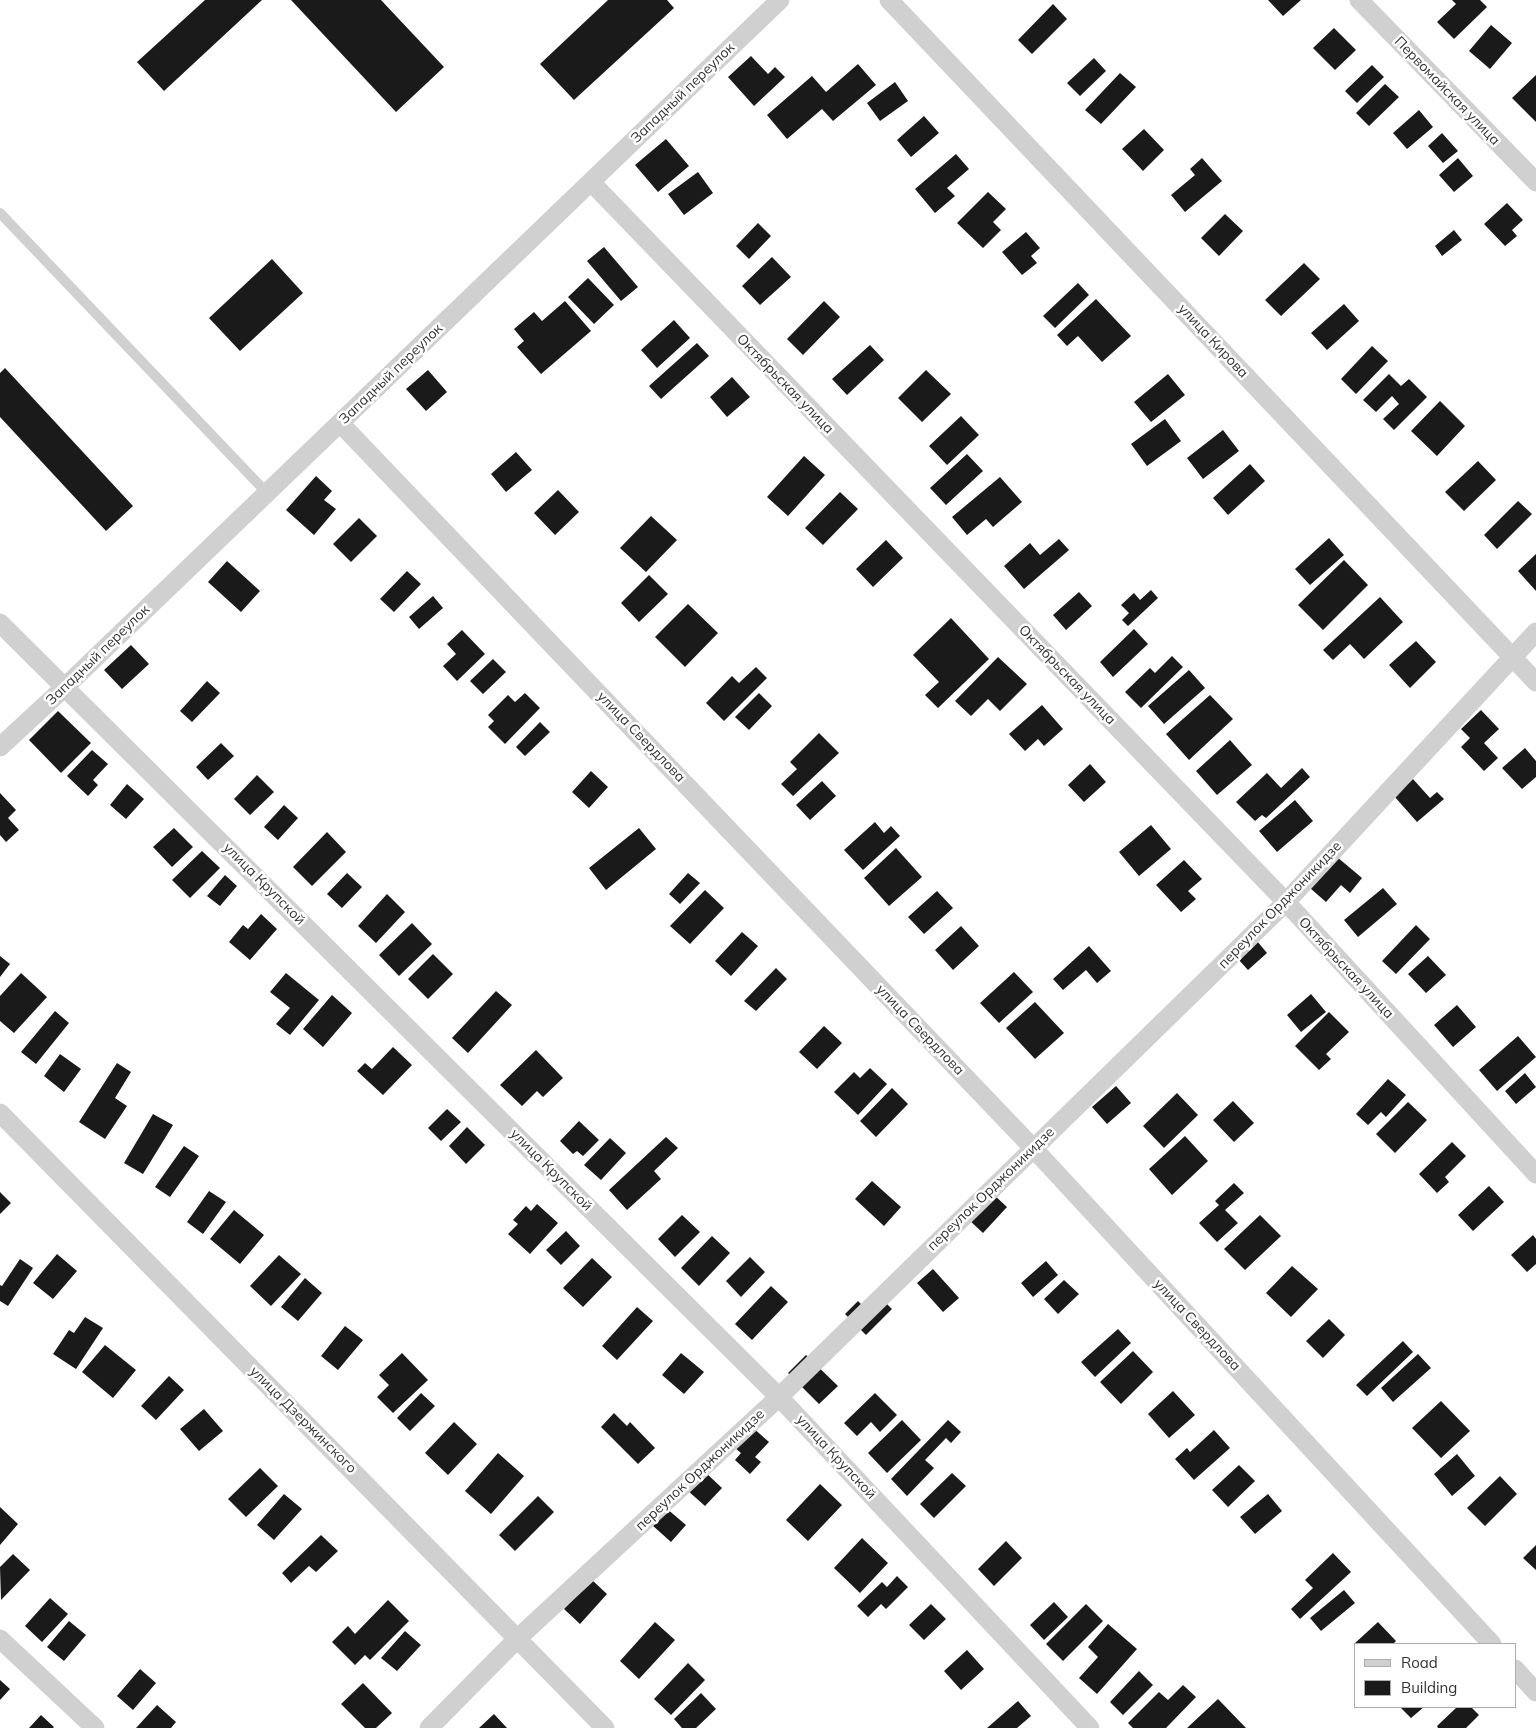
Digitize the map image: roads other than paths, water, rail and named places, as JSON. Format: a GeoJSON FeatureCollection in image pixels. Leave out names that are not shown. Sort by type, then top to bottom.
{"type":"FeatureCollection","features":[{"type":"Feature","properties":{"kind":"street","name":"Западный переулок"},"geometry":{"type":"LineString","coordinates":[[0,747],[66,686],[780,0]]}},
{"type":"Feature","properties":{"kind":"street","name":"улица Кирова"},"geometry":{"type":"LineString","coordinates":[[889,0],[1536,682]]}},
{"type":"Feature","properties":{"kind":"street","name":"Первомайская улица"},"geometry":{"type":"LineString","coordinates":[[1359,0],[1536,182]]}},
{"type":"Feature","properties":{"kind":"street","name":"Октябрьская улица"},"geometry":{"type":"LineString","coordinates":[[591,182],[1286,902],[1536,1174]]}},
{"type":"Feature","properties":{"kind":"street","name":"улица Свердлова"},"geometry":{"type":"LineString","coordinates":[[340,423],[1033,1148],[1491,1643]]}},
{"type":"Feature","properties":{"kind":"street","name":"улица Крупской"},"geometry":{"type":"LineString","coordinates":[[0,623],[66,686],[779,1396],[1090,1728]]}},
{"type":"Feature","properties":{"kind":"street","name":"переулок Орджоникидзе"},"geometry":{"type":"LineString","coordinates":[[429,1728],[518,1638],[779,1396],[1286,902],[1536,632]]}},
{"type":"Feature","properties":{"kind":"street","name":"улица Дзержинского"},"geometry":{"type":"LineString","coordinates":[[0,1113],[518,1638],[604,1728]]}},
{"type":"Feature","properties":{"kind":"street"},"geometry":{"type":"LineString","coordinates":[[0,1639],[95,1728]]}},
{"type":"Feature","properties":{"kind":"street"},"geometry":{"type":"LineString","coordinates":[[1516,1670],[1536,1692]]}},
{"type":"Feature","properties":{"kind":"lane"},"geometry":{"type":"LineString","coordinates":[[0,213],[267,493]]}}]}
